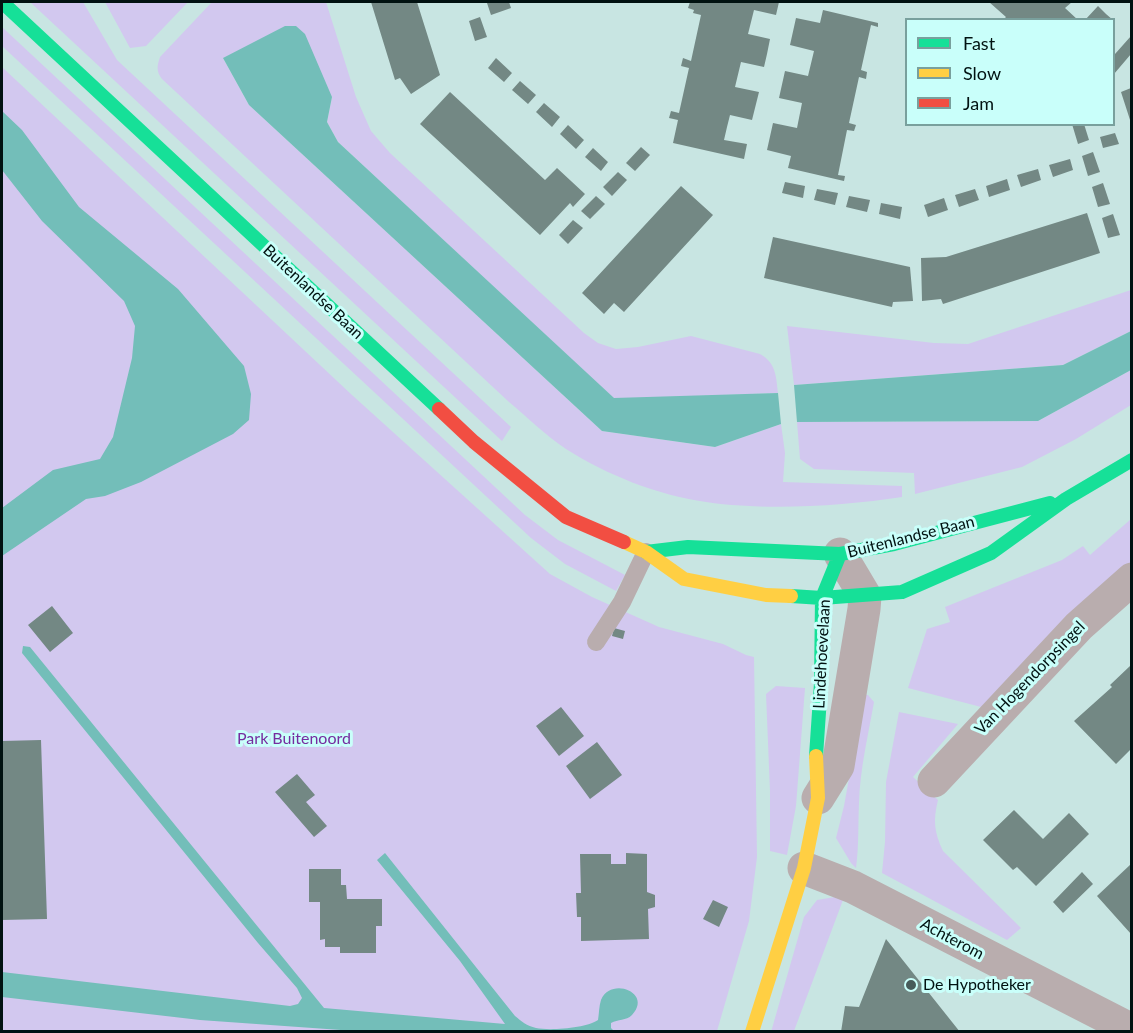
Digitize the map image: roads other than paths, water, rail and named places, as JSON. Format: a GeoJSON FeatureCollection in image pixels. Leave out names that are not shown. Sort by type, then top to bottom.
{"type":"FeatureCollection","features":[{"type":"Feature","properties":{"kind":"street","name":"Buitenlandse Baan"},"geometry":{"type":"LineString","coordinates":[[2,2],[474,442],[566,517],[646,552],[684,579],[766,595],[822,598],[902,592],[991,553],[1066,499],[1131,460]]}},
{"type":"Feature","properties":{"kind":"street","name":"Buitenlandse Baan"},"geometry":{"type":"LineString","coordinates":[[646,552],[688,547],[840,555],[894,544],[1066,499]]}},
{"type":"Feature","properties":{"kind":"street"},"geometry":{"type":"LineString","coordinates":[[840,555],[865,596]]}},
{"type":"Feature","properties":{"kind":"street","name":"Lindehoevelaan"},"geometry":{"type":"LineString","coordinates":[[752,1032],[804,868],[818,798],[815,764],[821,683],[822,598],[840,555]]}},
{"type":"Feature","properties":{"kind":"street","name":"Van Hogendorpsingel"},"geometry":{"type":"LineString","coordinates":[[934,781],[1079,626],[1131,579]]}},
{"type":"Feature","properties":{"kind":"street","name":"Lindehoevelaan"},"geometry":{"type":"LineString","coordinates":[[818,798],[838,766],[865,596]]}},
{"type":"Feature","properties":{"kind":"street","name":"Achterom"},"geometry":{"type":"LineString","coordinates":[[804,868],[853,887],[1131,1030]]}},
{"type":"Feature","properties":{"kind":"lane"},"geometry":{"type":"LineString","coordinates":[[596,642],[622,602],[646,552]]}},
{"type":"Feature","properties":{"kind":"water"},"geometry":{"type":"Polygon","coordinates":[[[285,26],[296,26],[305,34],[332,97],[327,122],[338,142],[614,398],[778,393],[781,424],[715,447],[602,431],[249,105],[223,58],[285,26]]]}},
{"type":"Feature","properties":{"kind":"water"},"geometry":{"type":"Polygon","coordinates":[[[2,111],[22,130],[79,207],[178,289],[244,366],[251,394],[249,420],[233,434],[141,482],[105,496],[86,499],[2,556],[2,508],[53,470],[100,459],[113,437],[132,358],[135,326],[124,301],[42,221],[2,170],[2,111]]]}},
{"type":"Feature","properties":{"kind":"water"},"geometry":{"type":"Polygon","coordinates":[[[1131,331],[1131,370],[1038,421],[797,422],[794,385],[1063,365],[1131,331]]]}},
{"type":"Feature","properties":{"kind":"water"},"geometry":{"type":"Polygon","coordinates":[[[23,646],[30,647],[324,1008],[505,1024],[460,961],[377,860],[385,853],[515,1016],[524,1023],[536,1028],[550,1029],[593,1023],[598,1020],[601,1000],[613,989],[621,988],[634,994],[637,1007],[630,1017],[611,1023],[614,1031],[355,1031],[200,1020],[2,997],[2,972],[290,1006],[298,1004],[302,998],[297,988],[22,653],[23,646]]]}},
{"type":"Feature","properties":{"kind":"place","name":"De Hypotheker"},"geometry":{"type":"Point","coordinates":[911,985]}},
{"type":"Feature","properties":{"kind":"park label","name":"Park Buitenoord"},"geometry":{"type":"Point","coordinates":[294,739]}}]}
